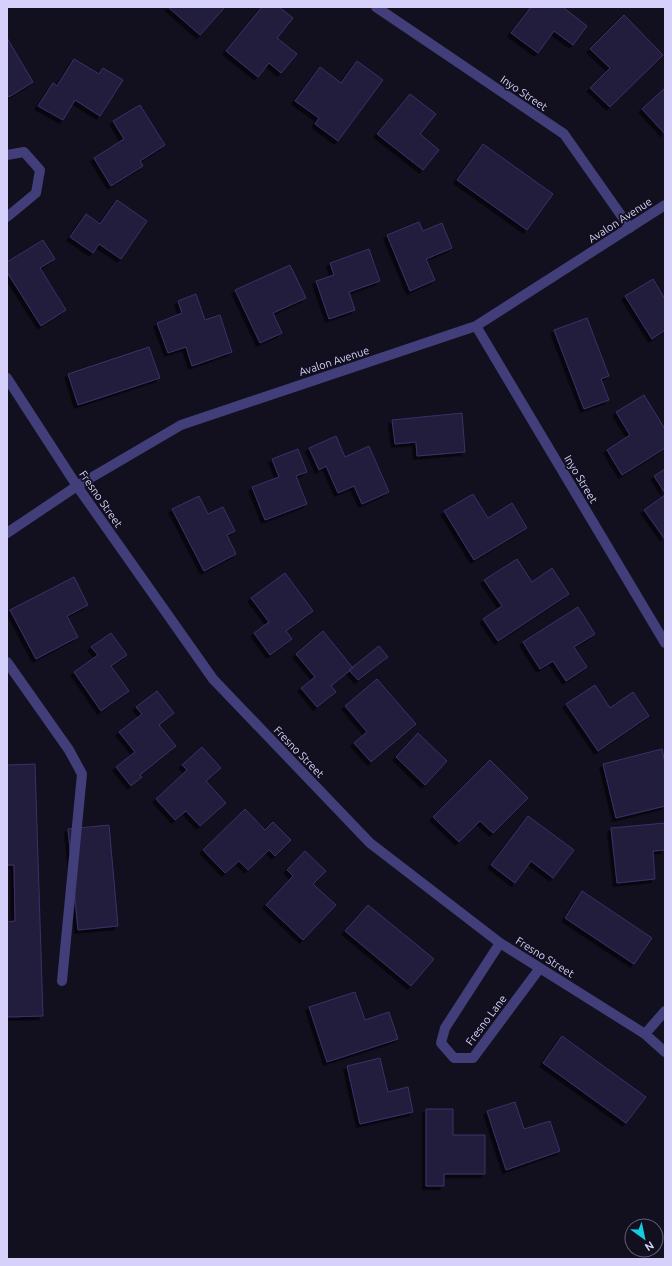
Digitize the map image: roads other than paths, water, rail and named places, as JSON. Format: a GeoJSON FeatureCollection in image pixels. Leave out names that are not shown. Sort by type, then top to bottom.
{"type":"FeatureCollection","features":[{"type":"Feature","properties":{"kind":"street","name":"Inyo Street"},"geometry":{"type":"LineString","coordinates":[[376,7],[564,134],[630,228]]}},
{"type":"Feature","properties":{"kind":"street"},"geometry":{"type":"LineString","coordinates":[[7,155],[24,152],[40,170],[36,193],[7,216]]}},
{"type":"Feature","properties":{"kind":"street","name":"Avalon Avenue"},"geometry":{"type":"LineString","coordinates":[[7,533],[77,486],[181,425],[476,326],[665,205]]}},
{"type":"Feature","properties":{"kind":"street","name":"Inyo Street"},"geometry":{"type":"LineString","coordinates":[[476,326],[665,644]]}},
{"type":"Feature","properties":{"kind":"street","name":"Fresno Street"},"geometry":{"type":"LineString","coordinates":[[7,378],[77,486],[213,679],[370,842],[500,943],[645,1034],[665,1052]]}},
{"type":"Feature","properties":{"kind":"street"},"geometry":{"type":"LineString","coordinates":[[7,662],[69,750],[82,774],[62,981]]}},
{"type":"Feature","properties":{"kind":"street","name":"Fresno Lane"},"geometry":{"type":"LineString","coordinates":[[500,943],[445,1028],[441,1043],[454,1058],[473,1058],[540,968]]}},
{"type":"Feature","properties":{"kind":"street"},"geometry":{"type":"LineString","coordinates":[[645,1034],[665,1011]]}}]}
